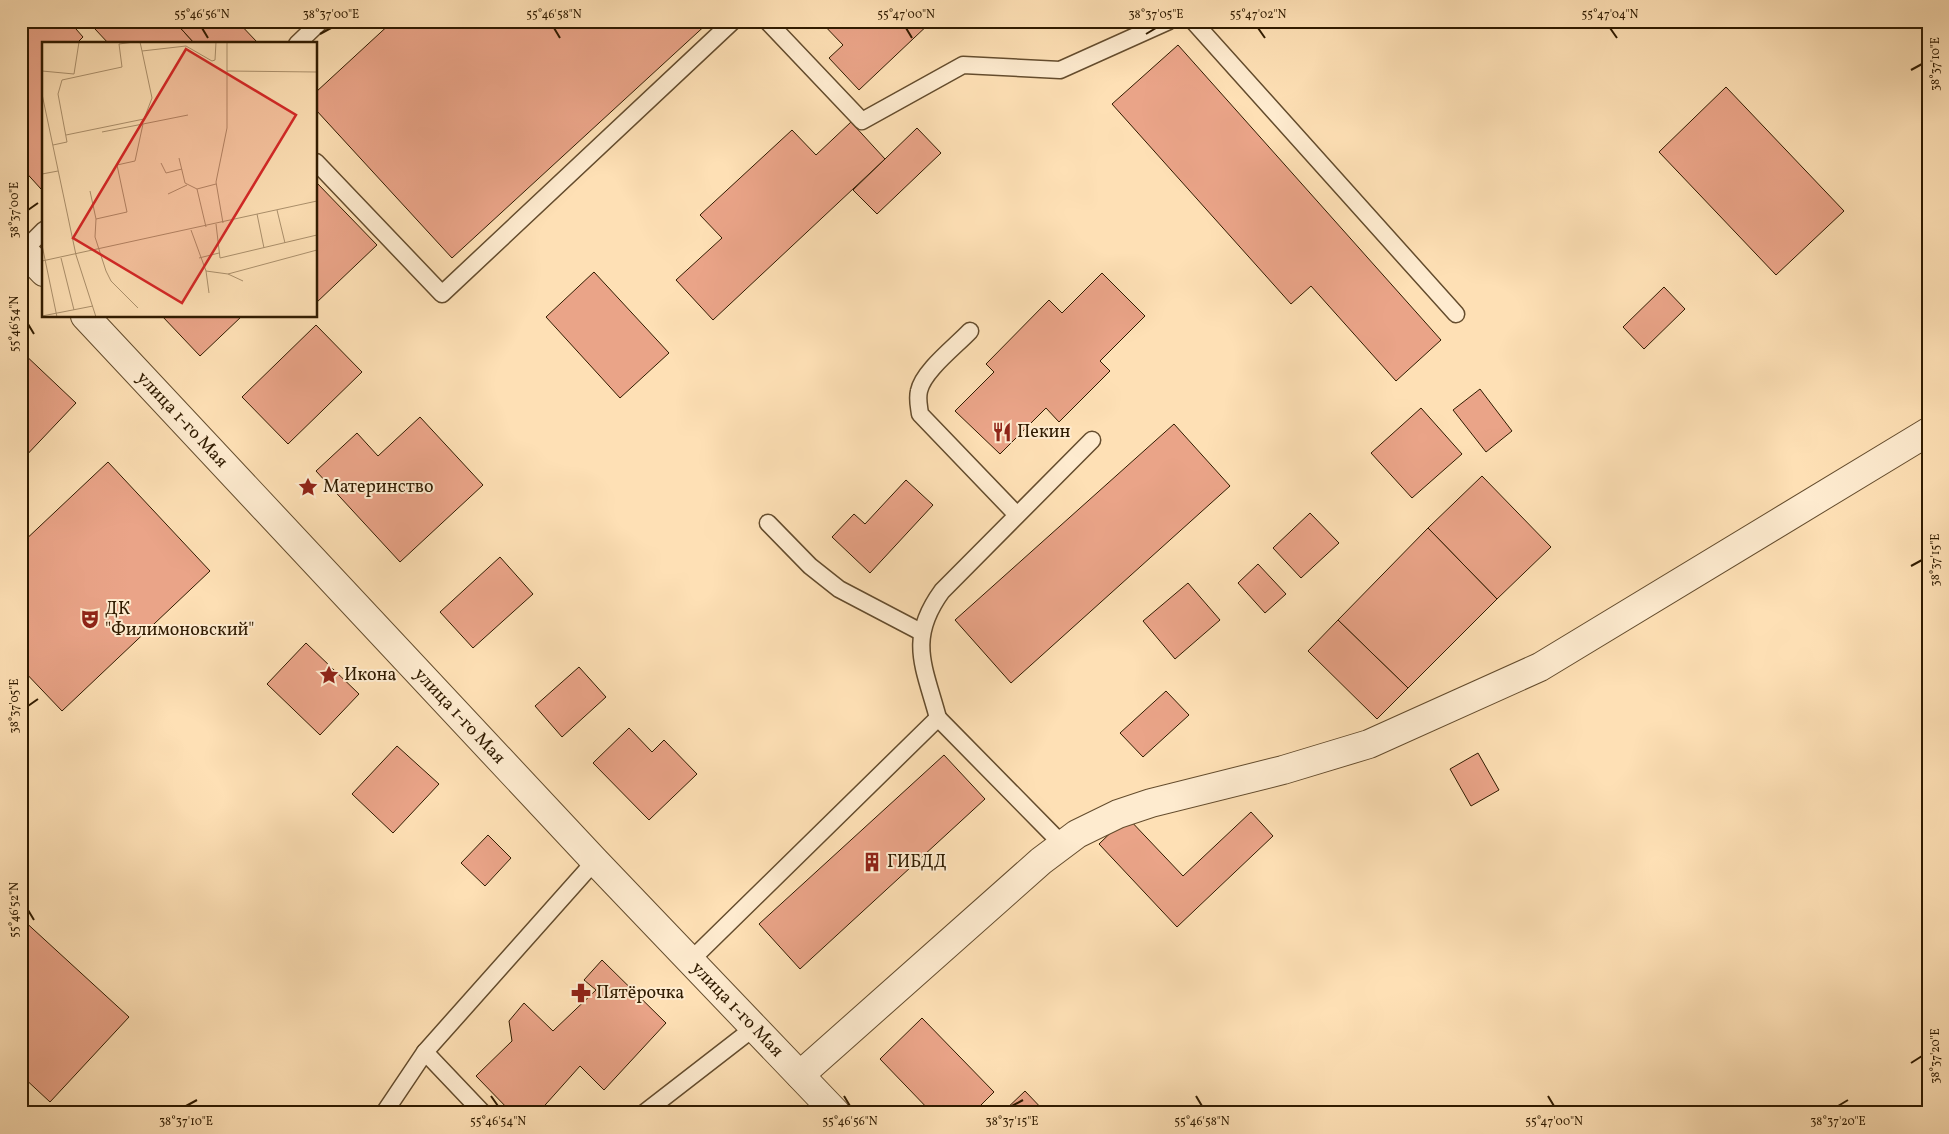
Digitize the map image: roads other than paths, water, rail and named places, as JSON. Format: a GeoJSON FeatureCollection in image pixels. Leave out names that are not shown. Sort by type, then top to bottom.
{"type":"FeatureCollection","features":[{"type":"Feature","properties":{"kind":"street"},"geometry":{"type":"LineString","coordinates":[[22,250],[42,270]]}},
{"type":"Feature","properties":{"kind":"street","name":"улица 1-го Мая"},"geometry":{"type":"LineString","coordinates":[[87,318],[690,961],[836,1113]]}},
{"type":"Feature","properties":{"kind":"street"},"geometry":{"type":"LineString","coordinates":[[800,1075],[1062,844],[1089,827],[1134,809],[1283,770],[1369,744],[1540,667],[1928,432]]}},
{"type":"Feature","properties":{"kind":"lane"},"geometry":{"type":"LineString","coordinates":[[300,42],[320,21]]}},
{"type":"Feature","properties":{"kind":"lane"},"geometry":{"type":"LineString","coordinates":[[318,164],[442,294],[733,21]]}},
{"type":"Feature","properties":{"kind":"lane"},"geometry":{"type":"LineString","coordinates":[[767,21],[862,121],[963,65],[1060,70],[1169,21]]}},
{"type":"Feature","properties":{"kind":"lane"},"geometry":{"type":"LineString","coordinates":[[1193,21],[1456,314]]}},
{"type":"Feature","properties":{"kind":"lane"},"geometry":{"type":"LineString","coordinates":[[22,250],[42,232]]}},
{"type":"Feature","properties":{"kind":"lane"},"geometry":{"type":"LineString","coordinates":[[970,332],[926,376],[918,394],[920,414],[1017,515]]}},
{"type":"Feature","properties":{"kind":"lane"},"geometry":{"type":"LineString","coordinates":[[1062,844],[938,718],[920,648],[921,632],[932,605],[942,591],[1092,440]]}},
{"type":"Feature","properties":{"kind":"lane"},"geometry":{"type":"LineString","coordinates":[[768,523],[810,566],[839,589],[921,632]]}},
{"type":"Feature","properties":{"kind":"lane"},"geometry":{"type":"LineString","coordinates":[[690,961],[938,718]]}},
{"type":"Feature","properties":{"kind":"lane"},"geometry":{"type":"LineString","coordinates":[[384,1113],[425,1052],[596,861]]}},
{"type":"Feature","properties":{"kind":"lane"},"geometry":{"type":"LineString","coordinates":[[644,1113],[755,1027]]}},
{"type":"Feature","properties":{"kind":"lane"},"geometry":{"type":"LineString","coordinates":[[425,1052],[483,1113]]}},
{"type":"Feature","properties":{"kind":"place","name":"Пекин"},"geometry":{"type":"Point","coordinates":[1002,432]}},
{"type":"Feature","properties":{"kind":"place","name":"Материнство"},"geometry":{"type":"Point","coordinates":[308,487]}},
{"type":"Feature","properties":{"kind":"place","name":"ДК \"Филимоновский\""},"geometry":{"type":"Point","coordinates":[90,619]}},
{"type":"Feature","properties":{"kind":"place","name":"Икона"},"geometry":{"type":"Point","coordinates":[329,675]}},
{"type":"Feature","properties":{"kind":"place","name":"ГИБДД"},"geometry":{"type":"Point","coordinates":[872,862]}},
{"type":"Feature","properties":{"kind":"place","name":"Пятёрочка"},"geometry":{"type":"Point","coordinates":[581,993]}}]}
